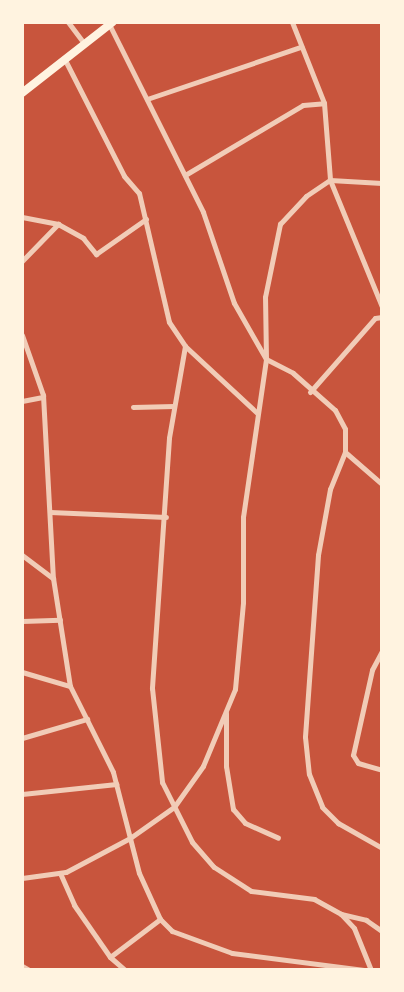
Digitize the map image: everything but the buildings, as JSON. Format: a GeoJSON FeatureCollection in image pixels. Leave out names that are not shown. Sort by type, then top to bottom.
{"type":"FeatureCollection","features":[{"type":"Feature","properties":{"kind":"main road"},"geometry":{"type":"LineString","coordinates":[[22,94],[83,42],[111,23]]}},
{"type":"Feature","properties":{"kind":"street"},"geometry":{"type":"LineString","coordinates":[[68,22],[83,42]]}},
{"type":"Feature","properties":{"kind":"street"},"geometry":{"type":"LineString","coordinates":[[111,23],[203,212],[234,303],[266,359],[293,374],[310,392],[335,410],[345,430],[345,452],[330,489],[318,554],[305,737],[310,774],[322,807],[338,823],[382,848]]}},
{"type":"Feature","properties":{"kind":"street"},"geometry":{"type":"LineString","coordinates":[[290,23],[324,103],[330,180],[382,307]]}},
{"type":"Feature","properties":{"kind":"street"},"geometry":{"type":"LineString","coordinates":[[147,99],[301,47]]}},
{"type":"Feature","properties":{"kind":"street"},"geometry":{"type":"LineString","coordinates":[[64,58],[124,176],[138,193],[146,219],[169,322],[185,346],[257,413]]}},
{"type":"Feature","properties":{"kind":"street"},"geometry":{"type":"LineString","coordinates":[[185,175],[303,105],[324,103]]}},
{"type":"Feature","properties":{"kind":"street"},"geometry":{"type":"LineString","coordinates":[[22,878],[60,872],[130,838],[174,807],[203,766],[235,689],[243,602],[243,517],[266,359],[265,297],[280,224],[306,196],[330,180],[382,183]]}},
{"type":"Feature","properties":{"kind":"street"},"geometry":{"type":"LineString","coordinates":[[22,217],[58,224],[83,238],[96,254],[146,219]]}},
{"type":"Feature","properties":{"kind":"street"},"geometry":{"type":"LineString","coordinates":[[22,261],[58,224]]}},
{"type":"Feature","properties":{"kind":"street"},"geometry":{"type":"LineString","coordinates":[[310,392],[375,318],[382,317]]}},
{"type":"Feature","properties":{"kind":"street"},"geometry":{"type":"LineString","coordinates":[[22,335],[43,397],[53,578],[70,686],[116,784],[150,904],[160,919],[172,930],[232,953],[364,970]]}},
{"type":"Feature","properties":{"kind":"street"},"geometry":{"type":"LineString","coordinates":[[185,346],[174,406],[152,688],[162,782],[192,842],[229,877],[251,891],[314,899],[341,914],[366,920],[382,931]]}},
{"type":"Feature","properties":{"kind":"street"},"geometry":{"type":"LineString","coordinates":[[22,401],[43,397]]}},
{"type":"Feature","properties":{"kind":"street"},"geometry":{"type":"LineString","coordinates":[[133,407],[174,406]]}},
{"type":"Feature","properties":{"kind":"street"},"geometry":{"type":"LineString","coordinates":[[345,452],[382,484]]}},
{"type":"Feature","properties":{"kind":"street"},"geometry":{"type":"LineString","coordinates":[[50,512],[166,517]]}},
{"type":"Feature","properties":{"kind":"street"},"geometry":{"type":"LineString","coordinates":[[22,555],[53,578]]}},
{"type":"Feature","properties":{"kind":"street"},"geometry":{"type":"LineString","coordinates":[[22,621],[60,620]]}},
{"type":"Feature","properties":{"kind":"street"},"geometry":{"type":"LineString","coordinates":[[382,651],[372,670],[353,755],[355,761],[382,770]]}},
{"type":"Feature","properties":{"kind":"street"},"geometry":{"type":"LineString","coordinates":[[22,672],[70,686]]}},
{"type":"Feature","properties":{"kind":"street"},"geometry":{"type":"LineString","coordinates":[[226,710],[226,766],[233,809],[245,823],[278,838]]}},
{"type":"Feature","properties":{"kind":"street"},"geometry":{"type":"LineString","coordinates":[[22,738],[87,720]]}},
{"type":"Feature","properties":{"kind":"street"},"geometry":{"type":"LineString","coordinates":[[22,794],[116,784]]}},
{"type":"Feature","properties":{"kind":"street"},"geometry":{"type":"LineString","coordinates":[[60,872],[74,905],[110,957],[125,970]]}},
{"type":"Feature","properties":{"kind":"street"},"geometry":{"type":"LineString","coordinates":[[341,914],[354,928],[371,970]]}},
{"type":"Feature","properties":{"kind":"street"},"geometry":{"type":"LineString","coordinates":[[110,957],[160,919]]}},
{"type":"Feature","properties":{"kind":"street"},"geometry":{"type":"LineString","coordinates":[[22,966],[30,970]]}}]}
